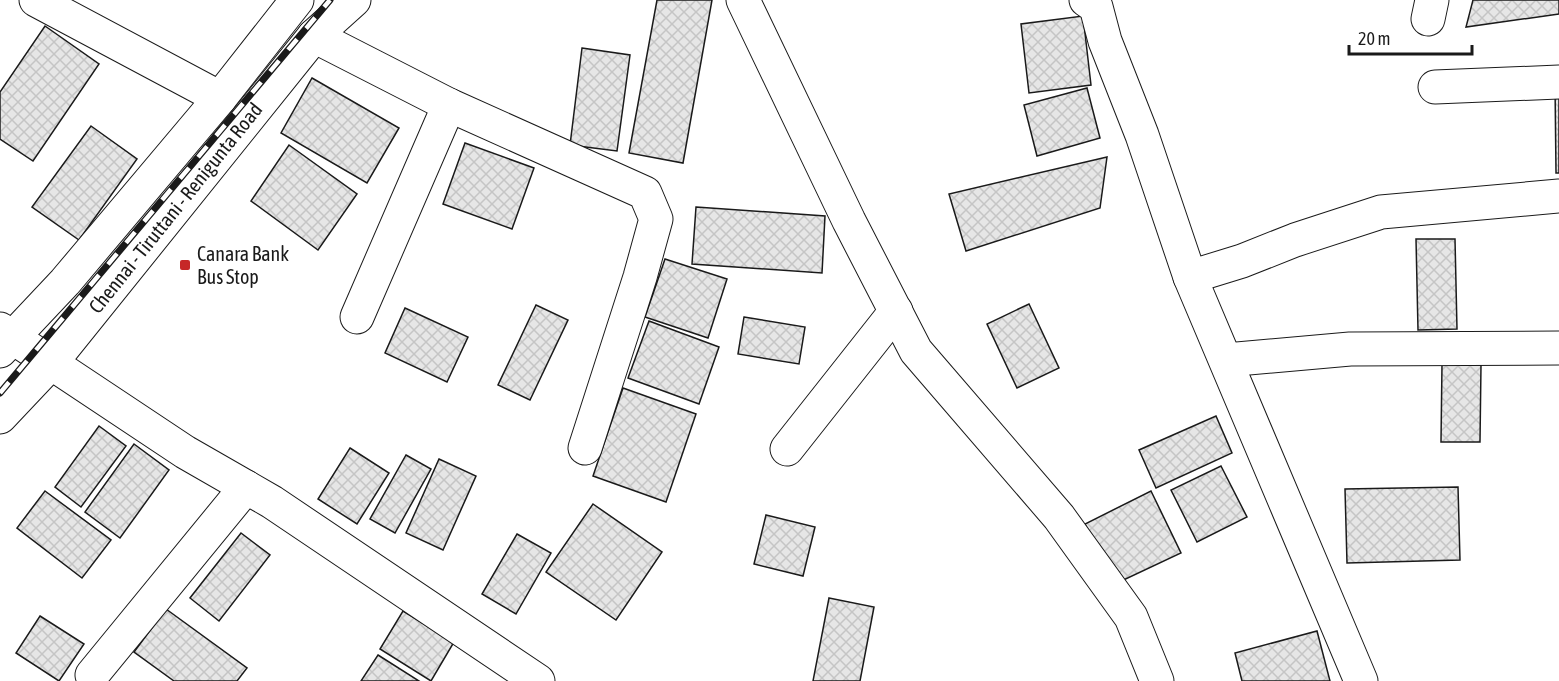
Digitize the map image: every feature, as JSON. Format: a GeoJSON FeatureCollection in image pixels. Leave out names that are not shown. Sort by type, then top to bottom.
{"type":"FeatureCollection","features":[{"type":"Feature","properties":{"kind":"main road"},"geometry":{"type":"LineString","coordinates":[[36,0],[220,98]]}},
{"type":"Feature","properties":{"kind":"main road","name":"Chennai - Tiruttani - Renigunta Road"},"geometry":{"type":"LineString","coordinates":[[4,339],[65,282],[220,98],[297,0]]}},
{"type":"Feature","properties":{"kind":"main road","name":"Chennai - Tiruttani - Renigunta Road"},"geometry":{"type":"LineString","coordinates":[[0,417],[51,363],[314,36],[354,0]]}},
{"type":"Feature","properties":{"kind":"main road"},"geometry":{"type":"LineString","coordinates":[[742,0],[844,211],[916,351],[1059,517],[1131,617],[1157,681]]}},
{"type":"Feature","properties":{"kind":"main road"},"geometry":{"type":"LineString","coordinates":[[1086,0],[1096,7],[1105,41],[1142,135],[1190,277],[1361,681]]}},
{"type":"Feature","properties":{"kind":"main road"},"geometry":{"type":"LineString","coordinates":[[314,36],[449,105],[645,193],[656,219],[640,277],[585,448]]}},
{"type":"Feature","properties":{"kind":"main road"},"geometry":{"type":"LineString","coordinates":[[1436,87],[1559,82]]}},
{"type":"Feature","properties":{"kind":"main road"},"geometry":{"type":"LineString","coordinates":[[357,316],[449,105]]}},
{"type":"Feature","properties":{"kind":"main road"},"geometry":{"type":"LineString","coordinates":[[1190,277],[1381,212],[1559,196]]}},
{"type":"Feature","properties":{"kind":"main road"},"geometry":{"type":"LineString","coordinates":[[787,449],[896,310]]}},
{"type":"Feature","properties":{"kind":"main road"},"geometry":{"type":"LineString","coordinates":[[4,339],[51,363],[185,452],[272,502],[538,681]]}},
{"type":"Feature","properties":{"kind":"main road"},"geometry":{"type":"LineString","coordinates":[[1226,360],[1350,349],[1559,348]]}},
{"type":"Feature","properties":{"kind":"main road"},"geometry":{"type":"LineString","coordinates":[[92,675],[246,487]]}},
{"type":"Feature","properties":{"kind":"building"},"geometry":{"type":"Polygon","coordinates":[[[657,0],[712,0],[683,163],[629,153],[657,0]]]}},
{"type":"Feature","properties":{"kind":"building"},"geometry":{"type":"Polygon","coordinates":[[[1473,0],[1559,0],[1559,14],[1466,27],[1473,0]]]}},
{"type":"Feature","properties":{"kind":"building"},"geometry":{"type":"Polygon","coordinates":[[[1083,16],[1091,85],[1029,93],[1021,24],[1083,16]]]}},
{"type":"Feature","properties":{"kind":"building"},"geometry":{"type":"Polygon","coordinates":[[[45,26],[99,64],[33,161],[0,139],[0,92],[45,26]]]}},
{"type":"Feature","properties":{"kind":"building"},"geometry":{"type":"Polygon","coordinates":[[[582,48],[630,55],[617,151],[570,145],[582,48]]]}},
{"type":"Feature","properties":{"kind":"building"},"geometry":{"type":"Polygon","coordinates":[[[312,78],[399,128],[367,183],[281,133],[312,78]]]}},
{"type":"Feature","properties":{"kind":"building"},"geometry":{"type":"Polygon","coordinates":[[[1555,84],[1559,84],[1559,173],[1556,173],[1555,84]]]}},
{"type":"Feature","properties":{"kind":"building"},"geometry":{"type":"Polygon","coordinates":[[[1087,88],[1100,138],[1037,156],[1024,105],[1087,88]]]}},
{"type":"Feature","properties":{"kind":"building"},"geometry":{"type":"Polygon","coordinates":[[[91,126],[137,159],[79,240],[32,207],[91,126]]]}},
{"type":"Feature","properties":{"kind":"building"},"geometry":{"type":"Polygon","coordinates":[[[465,143],[534,168],[512,229],[443,204],[465,143]]]}},
{"type":"Feature","properties":{"kind":"building"},"geometry":{"type":"Polygon","coordinates":[[[289,145],[357,194],[318,250],[251,201],[289,145]]]}},
{"type":"Feature","properties":{"kind":"building"},"geometry":{"type":"Polygon","coordinates":[[[1107,157],[1100,208],[966,251],[949,194],[1107,157]]]}},
{"type":"Feature","properties":{"kind":"building"},"geometry":{"type":"Polygon","coordinates":[[[696,207],[825,216],[822,273],[692,264],[696,207]]]}},
{"type":"Feature","properties":{"kind":"building"},"geometry":{"type":"Polygon","coordinates":[[[1416,239],[1455,239],[1457,329],[1418,330],[1416,239]]]}},
{"type":"Feature","properties":{"kind":"building"},"geometry":{"type":"Polygon","coordinates":[[[665,259],[727,279],[708,338],[645,317],[665,259]]]}},
{"type":"Feature","properties":{"kind":"building"},"geometry":{"type":"Polygon","coordinates":[[[1029,304],[1059,368],[1017,388],[987,324],[1029,304]]]}},
{"type":"Feature","properties":{"kind":"building"},"geometry":{"type":"Polygon","coordinates":[[[536,305],[568,320],[530,400],[498,385],[536,305]]]}},
{"type":"Feature","properties":{"kind":"building"},"geometry":{"type":"Polygon","coordinates":[[[405,308],[468,337],[447,382],[385,353],[405,308]]]}},
{"type":"Feature","properties":{"kind":"building"},"geometry":{"type":"Polygon","coordinates":[[[744,317],[805,327],[799,364],[738,354],[744,317]]]}},
{"type":"Feature","properties":{"kind":"building"},"geometry":{"type":"Polygon","coordinates":[[[649,321],[719,347],[699,404],[628,378],[649,321]]]}},
{"type":"Feature","properties":{"kind":"building"},"geometry":{"type":"Polygon","coordinates":[[[1442,364],[1481,365],[1480,442],[1441,442],[1442,364]]]}},
{"type":"Feature","properties":{"kind":"building"},"geometry":{"type":"Polygon","coordinates":[[[623,388],[696,414],[666,502],[593,476],[623,388]]]}},
{"type":"Feature","properties":{"kind":"building"},"geometry":{"type":"Polygon","coordinates":[[[1216,416],[1232,453],[1156,488],[1139,450],[1216,416]]]}},
{"type":"Feature","properties":{"kind":"building"},"geometry":{"type":"Polygon","coordinates":[[[99,426],[126,446],[81,507],[55,487],[99,426]]]}},
{"type":"Feature","properties":{"kind":"building"},"geometry":{"type":"Polygon","coordinates":[[[134,444],[169,470],[120,538],[85,512],[134,444]]]}},
{"type":"Feature","properties":{"kind":"building"},"geometry":{"type":"Polygon","coordinates":[[[350,448],[389,473],[357,524],[318,499],[350,448]]]}},
{"type":"Feature","properties":{"kind":"building"},"geometry":{"type":"Polygon","coordinates":[[[406,455],[431,469],[395,533],[370,519],[406,455]]]}},
{"type":"Feature","properties":{"kind":"building"},"geometry":{"type":"Polygon","coordinates":[[[439,459],[476,476],[443,550],[406,533],[439,459]]]}},
{"type":"Feature","properties":{"kind":"building"},"geometry":{"type":"Polygon","coordinates":[[[1221,466],[1247,517],[1197,542],[1171,490],[1221,466]]]}},
{"type":"Feature","properties":{"kind":"building"},"geometry":{"type":"Polygon","coordinates":[[[1458,487],[1460,560],[1347,563],[1345,489],[1458,487]]]}},
{"type":"Feature","properties":{"kind":"building"},"geometry":{"type":"Polygon","coordinates":[[[45,491],[111,540],[82,578],[17,528],[45,491]]]}},
{"type":"Feature","properties":{"kind":"building"},"geometry":{"type":"Polygon","coordinates":[[[1151,491],[1181,553],[1115,584],[1085,524],[1151,491]]]}},
{"type":"Feature","properties":{"kind":"building"},"geometry":{"type":"Polygon","coordinates":[[[593,504],[662,552],[616,620],[546,572],[593,504]]]}},
{"type":"Feature","properties":{"kind":"building"},"geometry":{"type":"Polygon","coordinates":[[[766,515],[815,527],[803,576],[754,564],[766,515]]]}},
{"type":"Feature","properties":{"kind":"building"},"geometry":{"type":"Polygon","coordinates":[[[241,533],[270,555],[219,621],[190,598],[241,533]]]}},
{"type":"Feature","properties":{"kind":"building"},"geometry":{"type":"Polygon","coordinates":[[[517,534],[551,553],[516,614],[482,594],[517,534]]]}},
{"type":"Feature","properties":{"kind":"building"},"geometry":{"type":"Polygon","coordinates":[[[829,598],[874,607],[860,681],[813,681],[829,598]]]}},
{"type":"Feature","properties":{"kind":"building"},"geometry":{"type":"Polygon","coordinates":[[[166,609],[247,668],[237,681],[174,681],[134,652],[166,609]]]}},
{"type":"Feature","properties":{"kind":"building"},"geometry":{"type":"Polygon","coordinates":[[[403,611],[454,642],[431,681],[380,649],[403,611]]]}},
{"type":"Feature","properties":{"kind":"building"},"geometry":{"type":"Polygon","coordinates":[[[40,616],[84,644],[59,681],[16,653],[40,616]]]}},
{"type":"Feature","properties":{"kind":"building"},"geometry":{"type":"Polygon","coordinates":[[[1317,631],[1330,681],[1242,681],[1235,653],[1317,631]]]}},
{"type":"Feature","properties":{"kind":"building"},"geometry":{"type":"Polygon","coordinates":[[[378,655],[419,681],[361,681],[378,655]]]}},
{"type":"Feature","properties":{"kind":"railway"},"geometry":{"type":"LineString","coordinates":[[0,393],[330,0]]}},
{"type":"Feature","properties":{"kind":"place","name":"Canara Bank Bus Stop"},"geometry":{"type":"Point","coordinates":[185,265]}}]}
